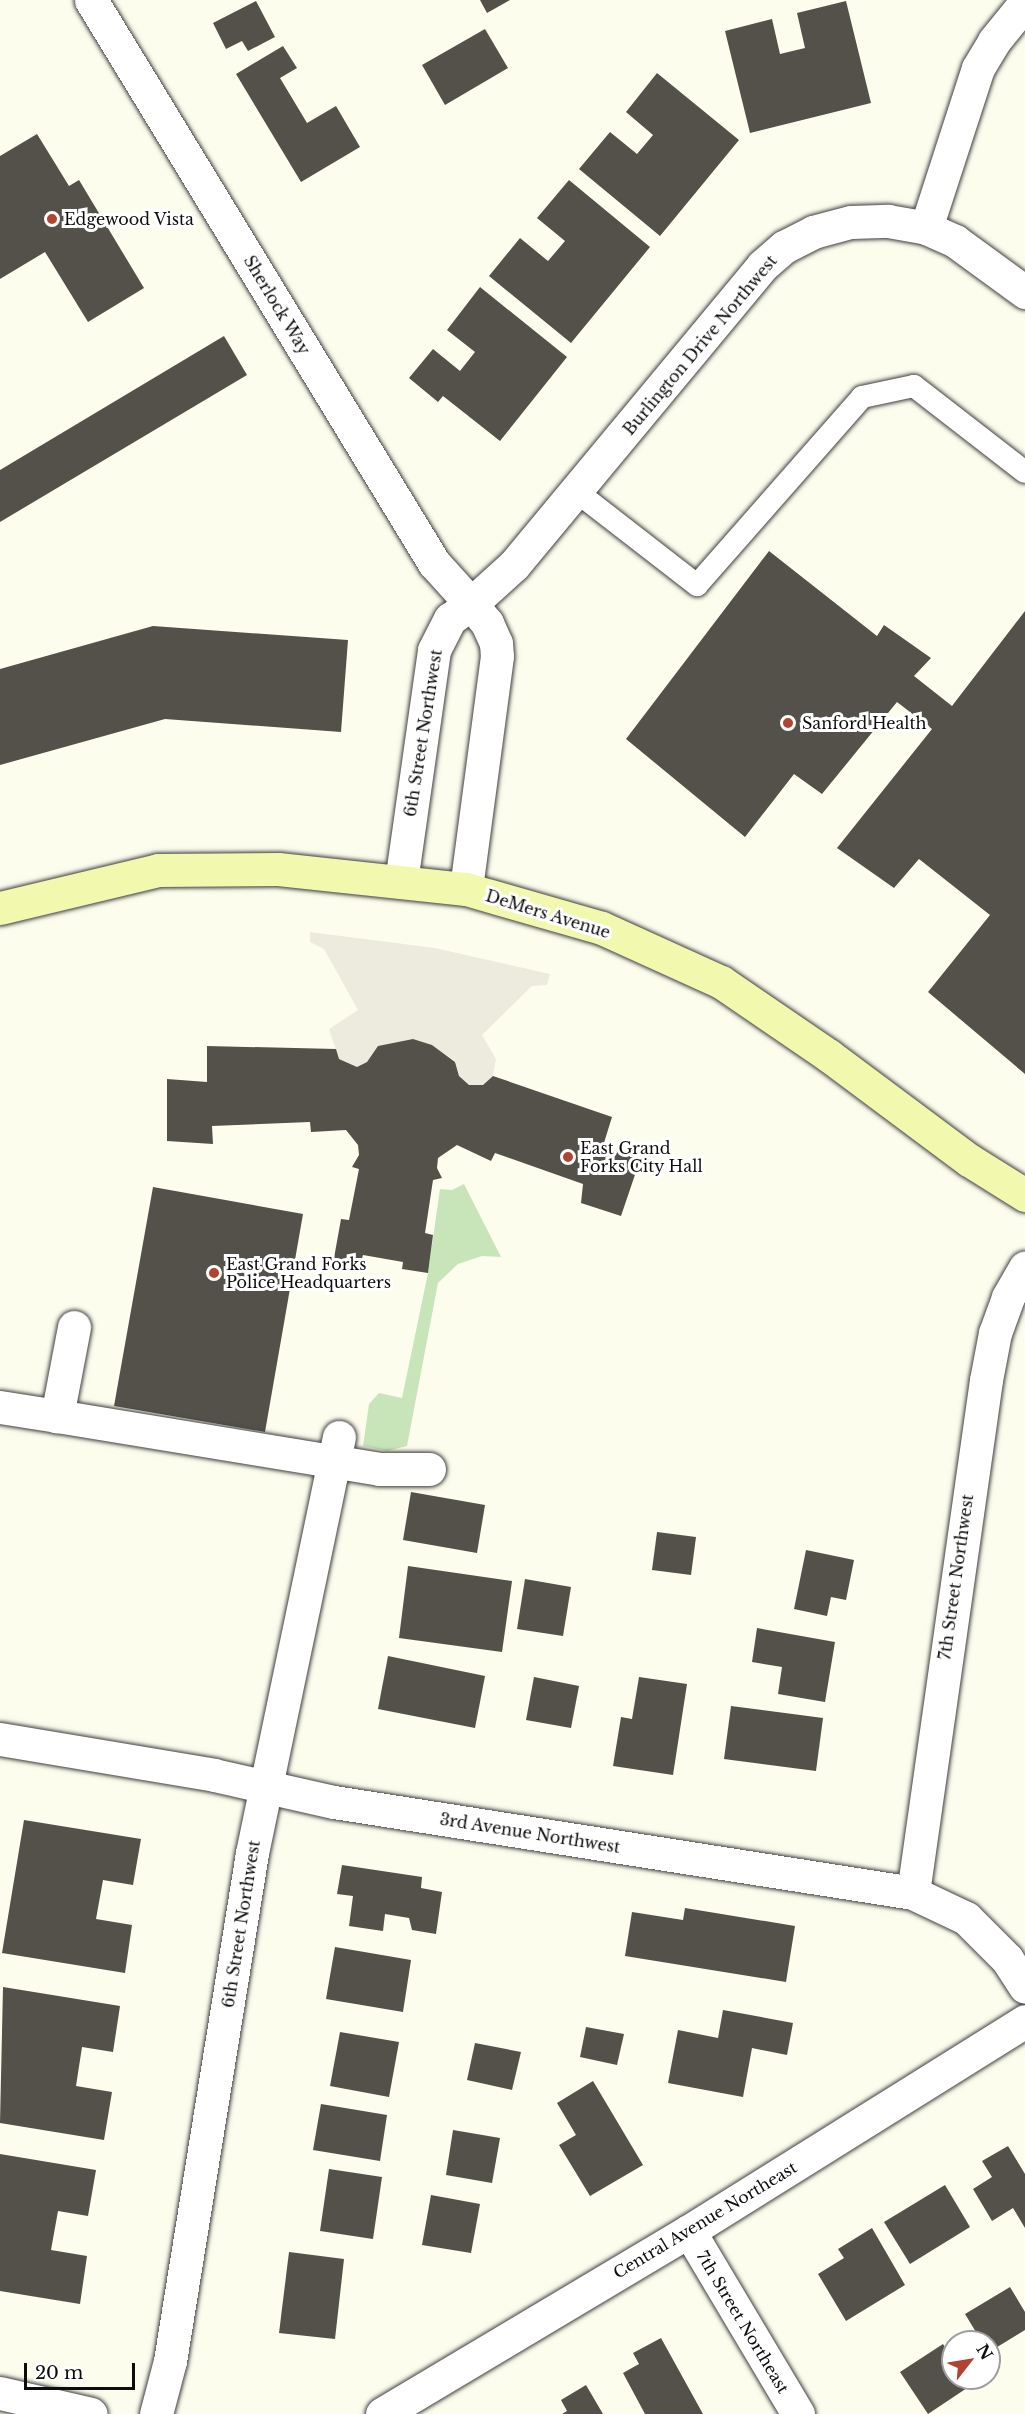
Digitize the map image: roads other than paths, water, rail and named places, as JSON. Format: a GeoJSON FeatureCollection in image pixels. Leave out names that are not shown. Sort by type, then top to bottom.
{"type":"FeatureCollection","features":[{"type":"Feature","properties":{"kind":"main road","name":"DeMers Avenue"},"geometry":{"type":"LineString","coordinates":[[0,908],[158,870],[278,869],[466,889],[602,928],[721,982],[828,1055],[969,1160],[1025,1195]]}},
{"type":"Feature","properties":{"kind":"street","name":"Sherlock Way"},"geometry":{"type":"LineString","coordinates":[[91,0],[434,563],[471,604]]}},
{"type":"Feature","properties":{"kind":"street"},"geometry":{"type":"LineString","coordinates":[[926,228],[978,68],[994,41],[1025,3]]}},
{"type":"Feature","properties":{"kind":"street","name":"Burlington Drive Northwest"},"geometry":{"type":"LineString","coordinates":[[471,604],[514,565],[577,492],[762,266],[784,247],[813,232],[851,222],[888,221],[926,228],[963,246],[1025,292]]}},
{"type":"Feature","properties":{"kind":"street","name":"6th Street Northwest"},"geometry":{"type":"LineString","coordinates":[[401,882],[434,650],[450,619],[471,604]]}},
{"type":"Feature","properties":{"kind":"street"},"geometry":{"type":"LineString","coordinates":[[466,889],[497,656],[496,643],[487,623],[471,604]]}},
{"type":"Feature","properties":{"kind":"street","name":"7th Street Northwest"},"geometry":{"type":"LineString","coordinates":[[914,1893],[981,1411],[996,1333],[1008,1297],[1025,1267]]}},
{"type":"Feature","properties":{"kind":"street"},"geometry":{"type":"LineString","coordinates":[[57,1416],[75,1326]]}},
{"type":"Feature","properties":{"kind":"street"},"geometry":{"type":"LineString","coordinates":[[0,1407],[57,1416],[336,1449],[379,1469],[429,1469]]}},
{"type":"Feature","properties":{"kind":"street","name":"6th Street Northwest"},"geometry":{"type":"LineString","coordinates":[[156,2414],[170,2361],[265,1786],[336,1449]]}},
{"type":"Feature","properties":{"kind":"street","name":"3rd Avenue Northwest"},"geometry":{"type":"LineString","coordinates":[[0,1740],[265,1786],[334,1802],[914,1893],[966,1918],[1007,1959],[1025,1987]]}},
{"type":"Feature","properties":{"kind":"street","name":"Central Avenue Northeast"},"geometry":{"type":"LineString","coordinates":[[382,2414],[688,2231],[1025,2021]]}},
{"type":"Feature","properties":{"kind":"street","name":"7th Street Northeast"},"geometry":{"type":"LineString","coordinates":[[688,2231],[798,2414]]}},
{"type":"Feature","properties":{"kind":"street"},"geometry":{"type":"LineString","coordinates":[[0,2393],[91,2414]]}},
{"type":"Feature","properties":{"kind":"lane"},"geometry":{"type":"LineString","coordinates":[[577,492],[697,585],[862,397],[914,386],[1025,472]]}},
{"type":"Feature","properties":{"kind":"place","name":"Edgewood Vista"},"geometry":{"type":"Point","coordinates":[52,219]}},
{"type":"Feature","properties":{"kind":"place","name":"Sanford Health"},"geometry":{"type":"Point","coordinates":[788,723]}},
{"type":"Feature","properties":{"kind":"place","name":"East Grand Forks City Hall"},"geometry":{"type":"Point","coordinates":[568,1157]}},
{"type":"Feature","properties":{"kind":"place","name":"East Grand Forks Police Headquarters"},"geometry":{"type":"Point","coordinates":[214,1273]}}]}
